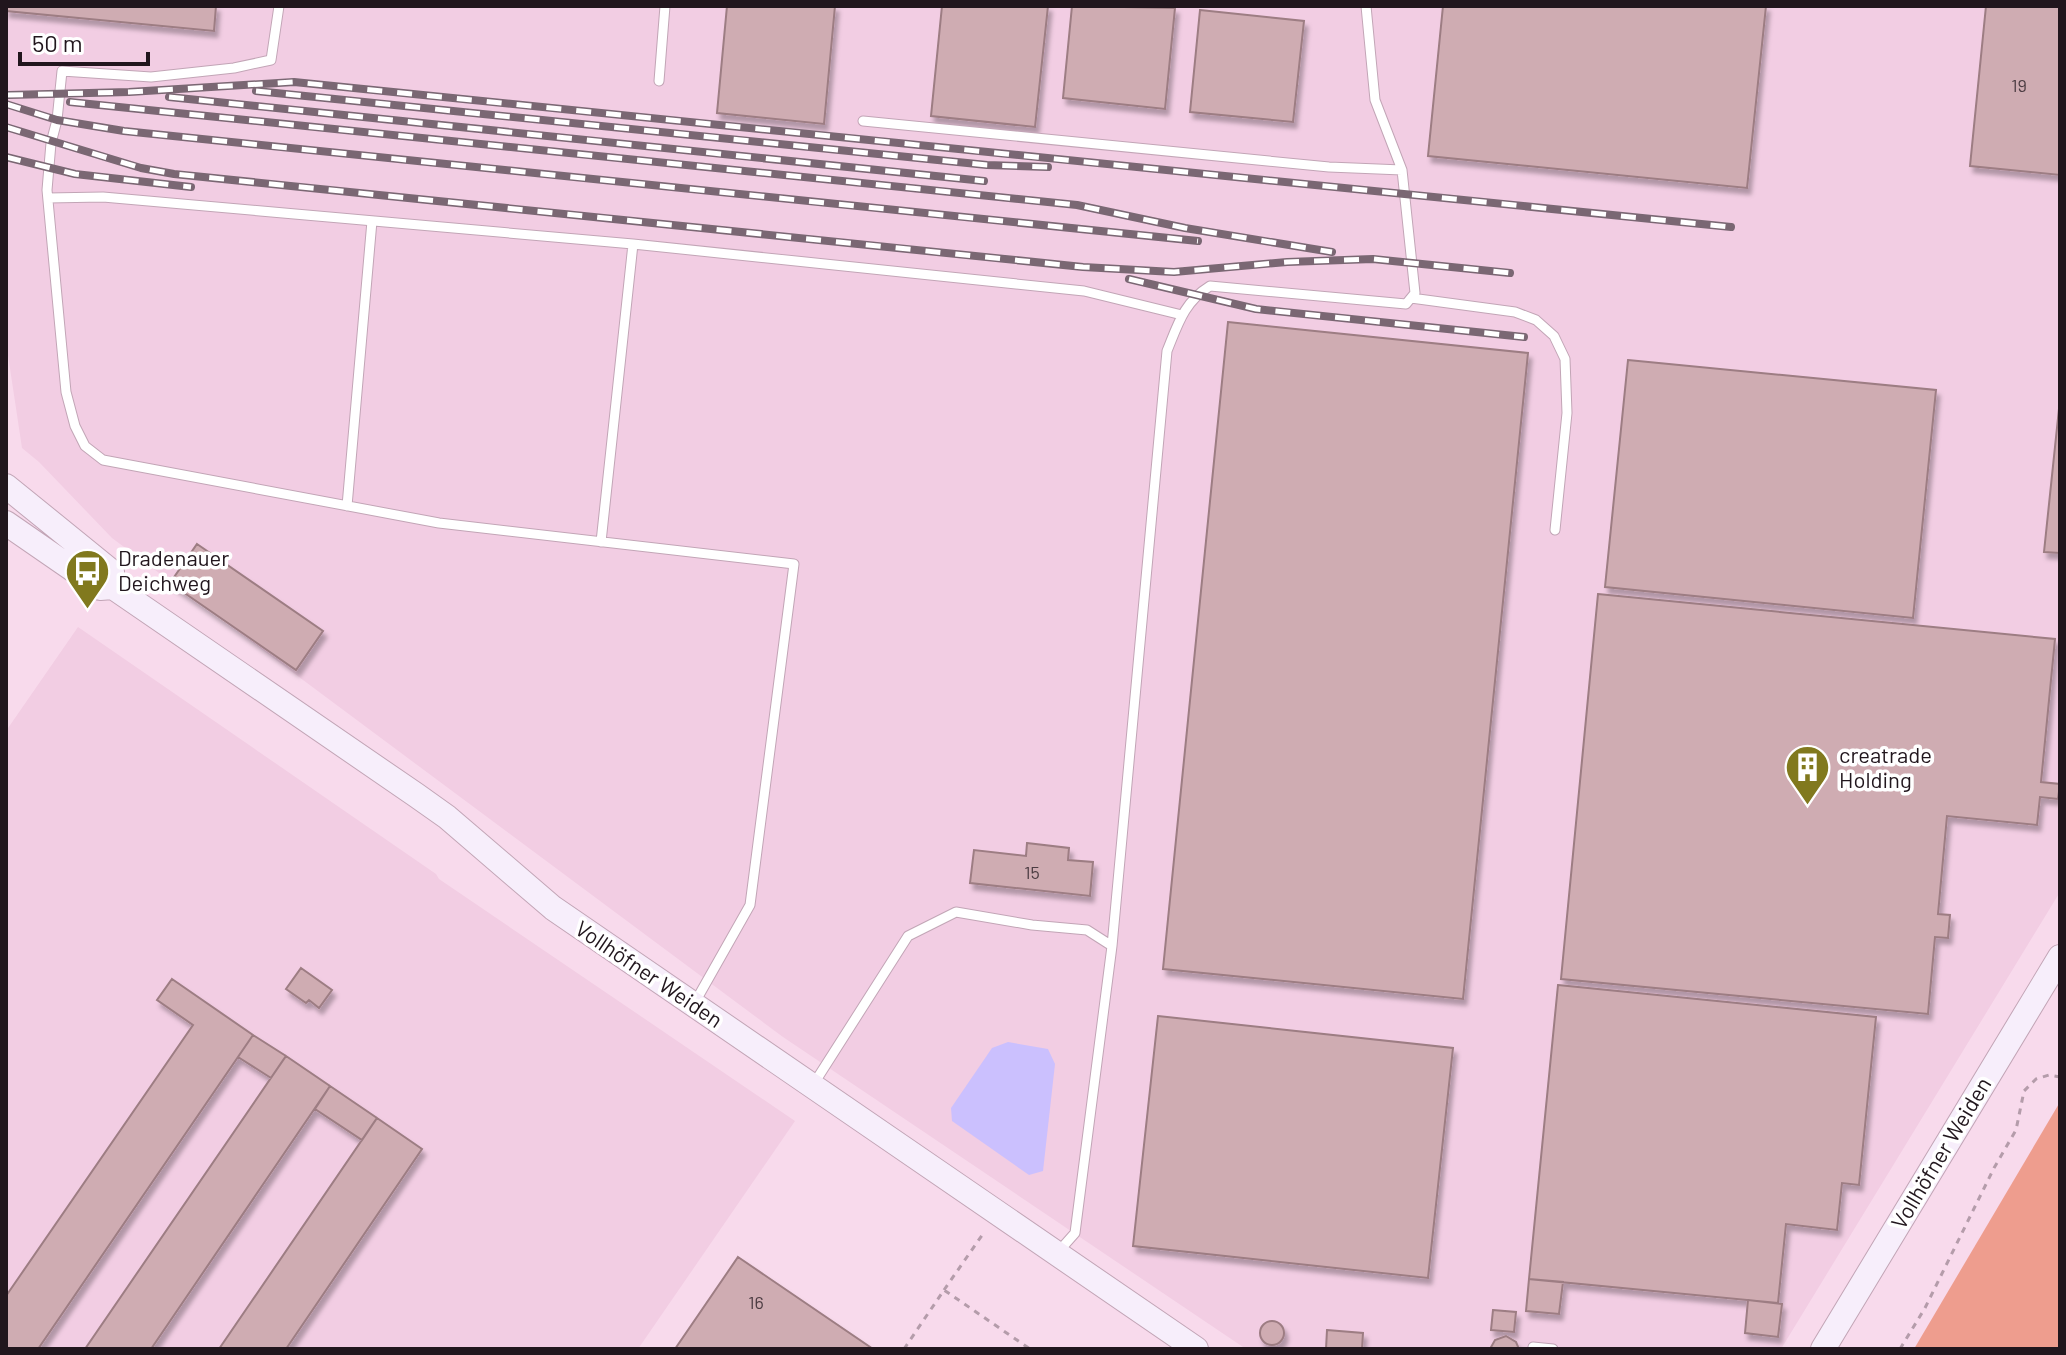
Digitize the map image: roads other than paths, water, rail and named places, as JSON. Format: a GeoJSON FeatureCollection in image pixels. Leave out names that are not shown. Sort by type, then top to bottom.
{"type":"FeatureCollection","features":[{"type":"Feature","properties":{"kind":"main road","name":"Vollhöfner Weiden"},"geometry":{"type":"LineString","coordinates":[[6,486],[112,572],[113,587]]}},
{"type":"Feature","properties":{"kind":"main road","name":"Vollhöfner Weiden"},"geometry":{"type":"LineString","coordinates":[[6,523],[100,588],[113,587],[416,795],[470,836],[528,889],[1196,1349]]}},
{"type":"Feature","properties":{"kind":"main road","name":"Vollhöfner Weiden"},"geometry":{"type":"LineString","coordinates":[[1823,1349],[2060,957]]}},
{"type":"Feature","properties":{"kind":"lane"},"geometry":{"type":"LineString","coordinates":[[279,6],[271,60],[234,68],[151,77],[62,71],[57,120],[51,143],[48,198],[66,392],[75,426],[85,446],[103,460],[439,523],[794,564],[750,905],[694,1005]]}},
{"type":"Feature","properties":{"kind":"lane"},"geometry":{"type":"LineString","coordinates":[[659,81],[665,6]]}},
{"type":"Feature","properties":{"kind":"lane"},"geometry":{"type":"LineString","coordinates":[[1057,1254],[1075,1233],[1112,946],[1167,351],[1194,295],[1210,286],[1406,304],[1415,293],[1402,170],[1375,100],[1366,6]]}},
{"type":"Feature","properties":{"kind":"lane"},"geometry":{"type":"LineString","coordinates":[[863,121],[1329,167],[1402,170]]}},
{"type":"Feature","properties":{"kind":"lane"},"geometry":{"type":"LineString","coordinates":[[48,198],[103,197],[633,244],[1084,291],[1182,315]]}},
{"type":"Feature","properties":{"kind":"lane"},"geometry":{"type":"LineString","coordinates":[[347,506],[372,221]]}},
{"type":"Feature","properties":{"kind":"lane"},"geometry":{"type":"LineString","coordinates":[[601,542],[633,244]]}},
{"type":"Feature","properties":{"kind":"lane"},"geometry":{"type":"LineString","coordinates":[[1411,298],[1515,312],[1536,320],[1554,336],[1565,359],[1567,413],[1555,530]]}},
{"type":"Feature","properties":{"kind":"lane"},"geometry":{"type":"LineString","coordinates":[[813,1086],[908,936],[956,912],[1032,925],[1087,930],[1112,946]]}},
{"type":"Feature","properties":{"kind":"lane"},"geometry":{"type":"LineString","coordinates":[[1533,1347],[1553,1349]]}},
{"type":"Feature","properties":{"kind":"railway"},"geometry":{"type":"LineString","coordinates":[[8,95],[129,92],[294,82],[1731,227]]}},
{"type":"Feature","properties":{"kind":"railway"},"geometry":{"type":"LineString","coordinates":[[256,91],[987,165],[1048,167]]}},
{"type":"Feature","properties":{"kind":"railway"},"geometry":{"type":"LineString","coordinates":[[169,97],[984,181]]}},
{"type":"Feature","properties":{"kind":"railway"},"geometry":{"type":"LineString","coordinates":[[70,102],[1077,205],[1185,228],[1332,252]]}},
{"type":"Feature","properties":{"kind":"railway"},"geometry":{"type":"LineString","coordinates":[[6,104],[57,120],[124,131],[1198,241]]}},
{"type":"Feature","properties":{"kind":"railway"},"geometry":{"type":"LineString","coordinates":[[6,127],[141,168],[174,174],[1083,267],[1174,272],[1287,262],[1373,259],[1510,273]]}},
{"type":"Feature","properties":{"kind":"railway"},"geometry":{"type":"LineString","coordinates":[[6,157],[75,174],[191,187]]}},
{"type":"Feature","properties":{"kind":"railway"},"geometry":{"type":"LineString","coordinates":[[1129,279],[1256,309],[1524,337]]}},
{"type":"Feature","properties":{"kind":"place","name":"Dradenauer Deichweg"},"geometry":{"type":"Point","coordinates":[87,610]}},
{"type":"Feature","properties":{"kind":"place","name":"creatrade Holding"},"geometry":{"type":"Point","coordinates":[1808,807]}}]}
